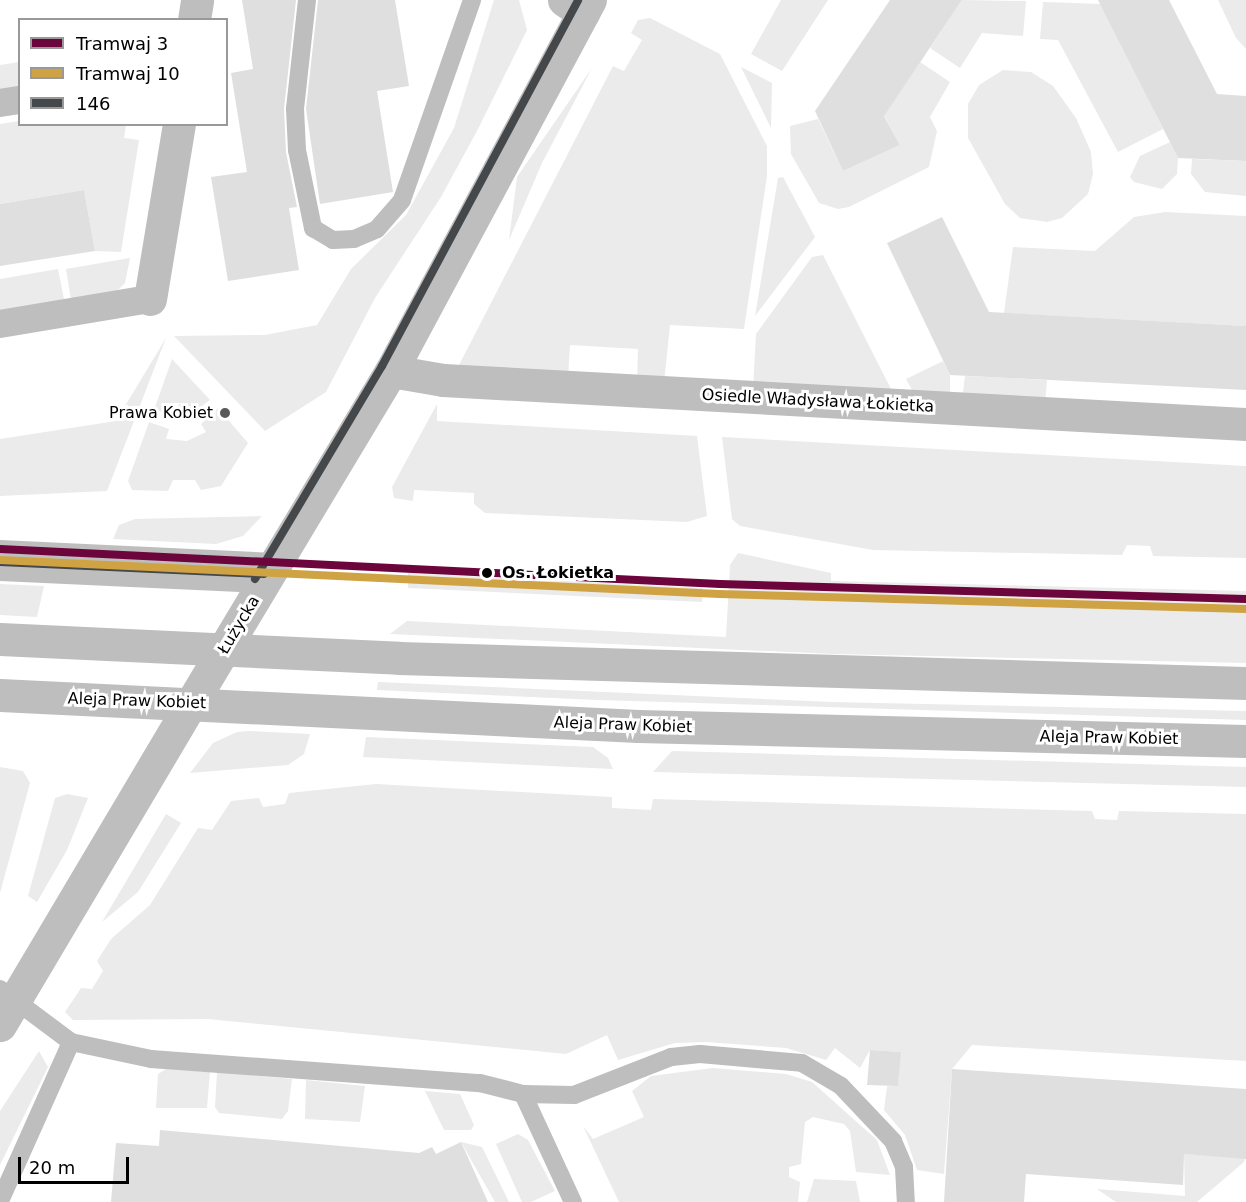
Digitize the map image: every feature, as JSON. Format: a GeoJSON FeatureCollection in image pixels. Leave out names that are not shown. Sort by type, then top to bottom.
{"type":"FeatureCollection","features":[{"type":"Feature","properties":{"kind":"street"},"geometry":{"type":"LineString","coordinates":[[194,18],[197,0]]}},
{"type":"Feature","properties":{"kind":"street","name":"Łużycka"},"geometry":{"type":"LineString","coordinates":[[5,1005],[272,573],[391,371],[579,4]]}},
{"type":"Feature","properties":{"kind":"street"},"geometry":{"type":"LineString","coordinates":[[0,103],[18,100]]}},
{"type":"Feature","properties":{"kind":"street"},"geometry":{"type":"LineString","coordinates":[[0,324],[150,299],[178,126]]}},
{"type":"Feature","properties":{"kind":"street","name":"Osiedle Władysława Łokietka"},"geometry":{"type":"LineString","coordinates":[[391,371],[455,381],[1246,424]]}},
{"type":"Feature","properties":{"kind":"street"},"geometry":{"type":"LineString","coordinates":[[0,639],[224,650],[1246,683]]}},
{"type":"Feature","properties":{"kind":"street","name":"Aleja Praw Kobiet"},"geometry":{"type":"LineString","coordinates":[[0,695],[192,702],[638,726],[1246,741]]}},
{"type":"Feature","properties":{"kind":"lane"},"geometry":{"type":"LineString","coordinates":[[306,0],[295,109],[297,150],[313,228],[333,240],[354,239],[377,229],[402,200],[472,0]]}},
{"type":"Feature","properties":{"kind":"lane"},"geometry":{"type":"LineString","coordinates":[[0,549],[272,573]]}},
{"type":"Feature","properties":{"kind":"lane"},"geometry":{"type":"LineString","coordinates":[[0,572],[272,573]]}},
{"type":"Feature","properties":{"kind":"lane"},"geometry":{"type":"LineString","coordinates":[[5,1005],[71,1042],[151,1059],[480,1083],[523,1094],[574,1095],[643,1066],[691,1055],[802,1063],[841,1086],[893,1141],[904,1167],[906,1202]]}},
{"type":"Feature","properties":{"kind":"lane"},"geometry":{"type":"LineString","coordinates":[[0,1201],[71,1042]]}},
{"type":"Feature","properties":{"kind":"lane"},"geometry":{"type":"LineString","coordinates":[[523,1094],[573,1202]]}},
{"type":"Feature","properties":{"kind":"shaded area"},"geometry":{"type":"Polygon","coordinates":[[[494,0],[519,0],[527,30],[477,131],[441,197],[375,298],[326,392],[265,431],[174,336],[265,335],[317,325],[351,269],[406,215],[454,128],[494,0]]]}},
{"type":"Feature","properties":{"kind":"shaded area"},"geometry":{"type":"Polygon","coordinates":[[[781,0],[828,0],[782,71],[751,54],[781,0]]]}},
{"type":"Feature","properties":{"kind":"shaded area"},"geometry":{"type":"Polygon","coordinates":[[[962,0],[1026,1],[1023,36],[982,33],[960,68],[930,48],[962,0]]]}},
{"type":"Feature","properties":{"kind":"shaded area"},"geometry":{"type":"Polygon","coordinates":[[[1218,0],[1246,0],[1246,49],[1236,38],[1218,0]]]}},
{"type":"Feature","properties":{"kind":"shaded area"},"geometry":{"type":"Polygon","coordinates":[[[1043,2],[1103,4],[1163,129],[1118,152],[1058,40],[1040,39],[1043,2]]]}},
{"type":"Feature","properties":{"kind":"shaded area"},"geometry":{"type":"Polygon","coordinates":[[[650,18],[720,54],[767,146],[767,176],[744,329],[670,325],[664,383],[637,381],[638,349],[570,345],[568,378],[457,369],[613,66],[624,71],[642,40],[631,33],[638,20],[650,18]]]}},
{"type":"Feature","properties":{"kind":"shaded area"},"geometry":{"type":"Polygon","coordinates":[[[18,62],[18,90],[0,93],[0,65],[18,62]]]}},
{"type":"Feature","properties":{"kind":"shaded area"},"geometry":{"type":"Polygon","coordinates":[[[920,62],[950,82],[930,117],[937,131],[929,167],[849,207],[838,209],[819,203],[791,154],[790,126],[818,119],[843,171],[900,145],[884,115],[920,62]]]}},
{"type":"Feature","properties":{"kind":"shaded area"},"geometry":{"type":"Polygon","coordinates":[[[741,67],[772,83],[771,128],[741,67]]]}},
{"type":"Feature","properties":{"kind":"shaded area"},"geometry":{"type":"Polygon","coordinates":[[[592,68],[542,163],[509,240],[517,177],[592,68]]]}},
{"type":"Feature","properties":{"kind":"shaded area"},"geometry":{"type":"Polygon","coordinates":[[[1003,70],[1031,72],[1053,86],[1076,118],[1091,152],[1093,174],[1088,194],[1062,218],[1047,222],[1020,218],[1005,204],[968,138],[968,104],[979,85],[1003,70]]]}},
{"type":"Feature","properties":{"kind":"shaded area"},"geometry":{"type":"Polygon","coordinates":[[[18,121],[18,126],[126,126],[124,138],[139,140],[121,252],[95,251],[84,190],[0,204],[0,124],[18,121]]]}},
{"type":"Feature","properties":{"kind":"shaded area"},"geometry":{"type":"Polygon","coordinates":[[[1170,142],[1178,158],[1177,174],[1162,189],[1134,182],[1130,177],[1140,156],[1170,142]]]}},
{"type":"Feature","properties":{"kind":"shaded area"},"geometry":{"type":"Polygon","coordinates":[[[1192,159],[1246,161],[1246,196],[1205,192],[1191,174],[1192,159]]]}},
{"type":"Feature","properties":{"kind":"shaded area"},"geometry":{"type":"Polygon","coordinates":[[[783,177],[815,237],[755,316],[778,178],[783,177]]]}},
{"type":"Feature","properties":{"kind":"shaded area"},"geometry":{"type":"Polygon","coordinates":[[[1165,212],[1246,216],[1246,326],[1004,313],[1013,247],[1095,251],[1134,217],[1165,212]]]}},
{"type":"Feature","properties":{"kind":"shaded area"},"geometry":{"type":"Polygon","coordinates":[[[823,255],[891,389],[753,389],[756,334],[812,257],[823,255]]]}},
{"type":"Feature","properties":{"kind":"shaded area"},"geometry":{"type":"Polygon","coordinates":[[[130,258],[125,283],[116,292],[71,300],[66,269],[130,258]]]}},
{"type":"Feature","properties":{"kind":"shaded area"},"geometry":{"type":"Polygon","coordinates":[[[58,269],[64,299],[0,314],[0,279],[58,269]]]}},
{"type":"Feature","properties":{"kind":"shaded area"},"geometry":{"type":"Polygon","coordinates":[[[166,338],[107,491],[0,496],[0,439],[116,421],[166,338]]]}},
{"type":"Feature","properties":{"kind":"shaded area"},"geometry":{"type":"Polygon","coordinates":[[[172,359],[210,400],[186,418],[154,410],[172,359]]]}},
{"type":"Feature","properties":{"kind":"shaded area"},"geometry":{"type":"Polygon","coordinates":[[[943,361],[950,375],[950,398],[912,390],[906,379],[943,361]]]}},
{"type":"Feature","properties":{"kind":"shaded area"},"geometry":{"type":"Polygon","coordinates":[[[965,376],[1047,380],[1045,403],[962,400],[965,376]]]}},
{"type":"Feature","properties":{"kind":"shaded area"},"geometry":{"type":"Polygon","coordinates":[[[437,404],[437,421],[697,436],[707,516],[687,522],[485,513],[474,504],[474,493],[414,490],[413,501],[394,498],[392,487],[437,404]]]}},
{"type":"Feature","properties":{"kind":"shaded area"},"geometry":{"type":"Polygon","coordinates":[[[218,408],[248,443],[221,486],[201,490],[195,480],[173,480],[168,491],[132,490],[128,481],[149,422],[169,429],[166,439],[187,441],[206,432],[201,424],[218,408]]]}},
{"type":"Feature","properties":{"kind":"shaded area"},"geometry":{"type":"Polygon","coordinates":[[[722,437],[1246,466],[1246,558],[1153,556],[1150,546],[1127,545],[1122,555],[873,550],[740,526],[732,519],[722,437]]]}},
{"type":"Feature","properties":{"kind":"shaded area"},"geometry":{"type":"Polygon","coordinates":[[[262,516],[243,536],[216,544],[113,539],[119,525],[135,519],[262,516]]]}},
{"type":"Feature","properties":{"kind":"shaded area"},"geometry":{"type":"Polygon","coordinates":[[[738,553],[831,573],[831,581],[1246,591],[1246,663],[833,654],[390,634],[407,621],[726,637],[730,565],[738,553]]]}},
{"type":"Feature","properties":{"kind":"shaded area"},"geometry":{"type":"Polygon","coordinates":[[[408,573],[703,588],[702,602],[408,588],[408,573]]]}},
{"type":"Feature","properties":{"kind":"shaded area"},"geometry":{"type":"Polygon","coordinates":[[[0,584],[44,586],[37,617],[0,615],[0,584]]]}},
{"type":"Feature","properties":{"kind":"shaded area"},"geometry":{"type":"Polygon","coordinates":[[[378,682],[832,702],[1246,711],[1246,720],[598,700],[377,690],[378,682]]]}},
{"type":"Feature","properties":{"kind":"shaded area"},"geometry":{"type":"Polygon","coordinates":[[[237,732],[310,734],[304,754],[288,765],[190,773],[213,743],[237,732]]]}},
{"type":"Feature","properties":{"kind":"shaded area"},"geometry":{"type":"Polygon","coordinates":[[[366,737],[593,747],[608,758],[613,769],[363,757],[366,737]]]}},
{"type":"Feature","properties":{"kind":"shaded area"},"geometry":{"type":"Polygon","coordinates":[[[672,751],[1246,767],[1246,787],[653,772],[672,751]]]}},
{"type":"Feature","properties":{"kind":"shaded area"},"geometry":{"type":"Polygon","coordinates":[[[0,767],[23,771],[30,783],[0,893],[0,767]]]}},
{"type":"Feature","properties":{"kind":"shaded area"},"geometry":{"type":"Polygon","coordinates":[[[376,784],[612,797],[612,808],[651,810],[653,799],[1092,811],[1095,819],[1117,820],[1119,811],[1246,814],[1246,1061],[972,1045],[952,1069],[944,1174],[917,1170],[905,1135],[884,1110],[887,1086],[898,1086],[900,1052],[870,1050],[860,1068],[835,1048],[826,1060],[786,1048],[706,1042],[675,1043],[618,1060],[607,1035],[566,1054],[208,1019],[73,1020],[65,1012],[81,988],[92,989],[103,971],[97,961],[111,939],[150,905],[198,828],[212,830],[231,801],[259,798],[263,807],[285,804],[289,793],[376,784]]]}},
{"type":"Feature","properties":{"kind":"shaded area"},"geometry":{"type":"Polygon","coordinates":[[[67,794],[88,798],[67,850],[37,902],[28,896],[55,798],[67,794]]]}},
{"type":"Feature","properties":{"kind":"shaded area"},"geometry":{"type":"Polygon","coordinates":[[[166,814],[181,823],[138,892],[102,922],[166,814]]]}},
{"type":"Feature","properties":{"kind":"shaded area"},"geometry":{"type":"Polygon","coordinates":[[[39,1051],[48,1067],[0,1165],[0,1111],[39,1051]]]}},
{"type":"Feature","properties":{"kind":"shaded area"},"geometry":{"type":"Polygon","coordinates":[[[713,1068],[786,1074],[812,1082],[877,1140],[890,1175],[856,1172],[850,1131],[844,1124],[813,1117],[805,1122],[801,1164],[789,1167],[789,1177],[800,1182],[798,1202],[619,1202],[583,1126],[593,1139],[644,1117],[632,1091],[651,1076],[713,1068]]]}},
{"type":"Feature","properties":{"kind":"shaded area"},"geometry":{"type":"Polygon","coordinates":[[[166,1069],[210,1072],[207,1108],[156,1108],[158,1074],[166,1069]]]}},
{"type":"Feature","properties":{"kind":"shaded area"},"geometry":{"type":"Polygon","coordinates":[[[217,1072],[292,1079],[288,1111],[282,1119],[219,1113],[215,1107],[217,1072]]]}},
{"type":"Feature","properties":{"kind":"shaded area"},"geometry":{"type":"Polygon","coordinates":[[[306,1080],[365,1086],[360,1122],[305,1119],[306,1080]]]}},
{"type":"Feature","properties":{"kind":"shaded area"},"geometry":{"type":"Polygon","coordinates":[[[425,1091],[460,1094],[474,1125],[471,1130],[444,1130],[425,1091]]]}},
{"type":"Feature","properties":{"kind":"shaded area"},"geometry":{"type":"Polygon","coordinates":[[[518,1134],[528,1140],[555,1191],[531,1202],[522,1202],[496,1144],[518,1134]]]}},
{"type":"Feature","properties":{"kind":"shaded area"},"geometry":{"type":"Polygon","coordinates":[[[461,1142],[482,1147],[509,1202],[495,1202],[461,1142]]]}},
{"type":"Feature","properties":{"kind":"shaded area"},"geometry":{"type":"Polygon","coordinates":[[[1184,1154],[1245,1158],[1244,1162],[1197,1202],[1116,1202],[1097,1189],[1185,1196],[1184,1154]]]}},
{"type":"Feature","properties":{"kind":"shaded area"},"geometry":{"type":"Polygon","coordinates":[[[814,1179],[856,1181],[860,1202],[807,1202],[814,1179]]]}},
{"type":"Feature","properties":{"kind":"building"},"geometry":{"type":"Polygon","coordinates":[[[242,0],[296,0],[284,109],[286,152],[297,207],[289,208],[299,270],[228,281],[211,177],[247,172],[231,73],[253,69],[242,0]]]}},
{"type":"Feature","properties":{"kind":"building"},"geometry":{"type":"Polygon","coordinates":[[[318,0],[395,0],[409,86],[377,91],[393,192],[320,204],[306,109],[318,0]]]}},
{"type":"Feature","properties":{"kind":"building"},"geometry":{"type":"Polygon","coordinates":[[[890,0],[962,0],[884,116],[900,145],[843,171],[815,111],[890,0]]]}},
{"type":"Feature","properties":{"kind":"building"},"geometry":{"type":"Polygon","coordinates":[[[1098,0],[1169,0],[1217,94],[1246,96],[1246,161],[1178,158],[1098,0]]]}},
{"type":"Feature","properties":{"kind":"building"},"geometry":{"type":"Polygon","coordinates":[[[84,190],[95,251],[0,266],[0,204],[84,190]]]}},
{"type":"Feature","properties":{"kind":"building"},"geometry":{"type":"Polygon","coordinates":[[[942,217],[989,312],[1246,326],[1246,390],[950,375],[887,243],[942,217]]]}},
{"type":"Feature","properties":{"kind":"building"},"geometry":{"type":"Polygon","coordinates":[[[870,1050],[901,1052],[898,1086],[867,1085],[870,1050]]]}},
{"type":"Feature","properties":{"kind":"building"},"geometry":{"type":"Polygon","coordinates":[[[952,1069],[1246,1089],[1246,1159],[1184,1154],[1183,1185],[1026,1174],[1024,1202],[944,1202],[952,1069]]]}},
{"type":"Feature","properties":{"kind":"building"},"geometry":{"type":"Polygon","coordinates":[[[160,1130],[419,1153],[432,1147],[436,1154],[461,1142],[488,1202],[111,1202],[116,1143],[159,1146],[160,1130]]]}},
{"type":"Feature","properties":{"kind":"tram line","name":"3"},"geometry":{"type":"LineString","coordinates":[[0,549],[720,584],[1246,599]]}},
{"type":"Feature","properties":{"kind":"tram line","name":"10"},"geometry":{"type":"LineString","coordinates":[[0,560],[719,594],[1246,609]]}},
{"type":"Feature","properties":{"kind":"transit line","name":"146"},"geometry":{"type":"LineString","coordinates":[[255,579],[382,366],[578,0]]}},
{"type":"Feature","properties":{"kind":"transit line","name":"146"},"geometry":{"type":"LineString","coordinates":[[0,562],[264,574]]}},
{"type":"Feature","properties":{"kind":"place","name":"Prawa Kobiet"},"geometry":{"type":"Point","coordinates":[225,413]}},
{"type":"Feature","properties":{"kind":"place","name":"Os. Łokietka"},"geometry":{"type":"Point","coordinates":[487,573]}}]}
